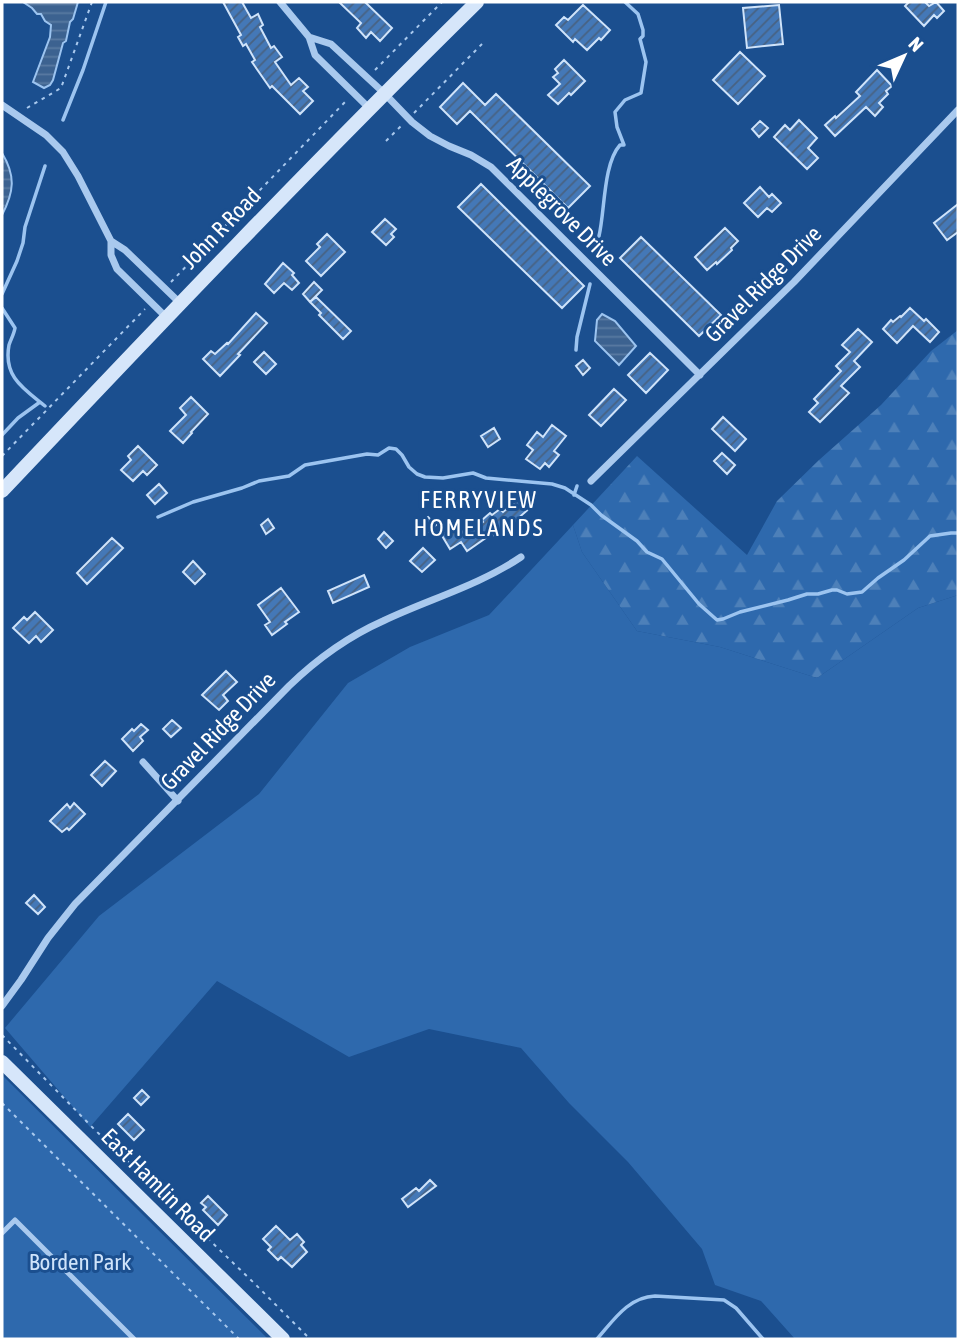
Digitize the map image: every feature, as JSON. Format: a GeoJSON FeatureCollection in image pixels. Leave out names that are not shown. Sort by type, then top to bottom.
{"type":"FeatureCollection","features":[{"type":"Feature","properties":{"kind":"main road","name":"John R Road"},"geometry":{"type":"LineString","coordinates":[[2,491],[369,108],[477,2]]}},
{"type":"Feature","properties":{"kind":"main road","name":"East Hamlin Road"},"geometry":{"type":"LineString","coordinates":[[2,1062],[282,1339]]}},
{"type":"Feature","properties":{"kind":"street"},"geometry":{"type":"LineString","coordinates":[[280,2],[309,37],[315,55],[369,108]]}},
{"type":"Feature","properties":{"kind":"street","name":"Applegrove Drive"},"geometry":{"type":"LineString","coordinates":[[309,37],[331,44],[430,136],[491,167],[699,375]]}},
{"type":"Feature","properties":{"kind":"street"},"geometry":{"type":"LineString","coordinates":[[2,105],[46,135],[63,152],[111,241],[111,255],[117,269],[166,317]]}},
{"type":"Feature","properties":{"kind":"street","name":"Gravel Ridge Drive"},"geometry":{"type":"LineString","coordinates":[[591,481],[794,282],[958,110]]}},
{"type":"Feature","properties":{"kind":"street"},"geometry":{"type":"LineString","coordinates":[[111,241],[125,250],[180,303]]}},
{"type":"Feature","properties":{"kind":"street","name":"Gravel Ridge Drive"},"geometry":{"type":"LineString","coordinates":[[2,1006],[48,937],[75,904],[289,686],[324,655],[356,634],[490,576],[521,557]]}},
{"type":"Feature","properties":{"kind":"street"},"geometry":{"type":"LineString","coordinates":[[143,762],[177,800]]}},
{"type":"Feature","properties":{"kind":"lane"},"geometry":{"type":"LineString","coordinates":[[2,1233],[15,1220],[134,1339]]}},
{"type":"Feature","properties":{"kind":"path"},"geometry":{"type":"LineString","coordinates":[[19,116],[29,106],[61,88],[92,2]]}},
{"type":"Feature","properties":{"kind":"path"},"geometry":{"type":"LineString","coordinates":[[367,77],[442,2]]}},
{"type":"Feature","properties":{"kind":"path"},"geometry":{"type":"LineString","coordinates":[[386,141],[482,44]]}},
{"type":"Feature","properties":{"kind":"path"},"geometry":{"type":"LineString","coordinates":[[165,288],[354,93]]}},
{"type":"Feature","properties":{"kind":"path"},"geometry":{"type":"LineString","coordinates":[[2,456],[152,303]]}},
{"type":"Feature","properties":{"kind":"path"},"geometry":{"type":"LineString","coordinates":[[2,1035],[94,1129],[310,1339]]}},
{"type":"Feature","properties":{"kind":"path"},"geometry":{"type":"LineString","coordinates":[[2,1103],[239,1339]]}},
{"type":"Feature","properties":{"kind":"green space"},"geometry":{"type":"Polygon","coordinates":[[[958,330],[958,595],[918,608],[817,678],[720,647],[637,631],[582,552],[573,525],[637,456],[747,555],[777,501],[881,405],[931,351],[958,330]]]}},
{"type":"Feature","properties":{"kind":"green space"},"geometry":{"type":"Polygon","coordinates":[[[573,525],[582,552],[637,631],[720,647],[817,678],[918,608],[958,595],[958,1339],[795,1339],[761,1301],[715,1285],[702,1249],[628,1162],[569,1103],[521,1048],[429,1029],[349,1057],[217,981],[90,1127],[5,1028],[99,916],[259,794],[348,683],[410,647],[489,615],[573,525]]]}},
{"type":"Feature","properties":{"kind":"green space","name":"Borden Park"},"geometry":{"type":"Polygon","coordinates":[[[2,1075],[268,1339],[2,1339],[2,1075]]]}},
{"type":"Feature","properties":{"kind":"shaded area"},"geometry":{"type":"Polygon","coordinates":[[[23,2],[78,2],[53,80],[44,88],[33,82],[50,37],[51,25],[41,14],[37,14],[23,2]]]}},
{"type":"Feature","properties":{"kind":"shaded area"},"geometry":{"type":"Polygon","coordinates":[[[2,153],[10,169],[12,184],[2,215],[2,153]]]}},
{"type":"Feature","properties":{"kind":"shaded area"},"geometry":{"type":"Polygon","coordinates":[[[602,314],[615,321],[636,346],[619,365],[595,341],[597,320],[602,314]]]}},
{"type":"Feature","properties":{"kind":"building"},"geometry":{"type":"Polygon","coordinates":[[[223,2],[242,2],[251,18],[258,14],[263,25],[260,27],[271,48],[274,46],[282,57],[275,62],[291,85],[299,78],[308,87],[303,91],[313,101],[300,114],[272,86],[270,88],[252,62],[255,60],[246,44],[243,46],[238,37],[241,35],[223,2]]]}},
{"type":"Feature","properties":{"kind":"building"},"geometry":{"type":"Polygon","coordinates":[[[339,2],[365,2],[392,28],[380,41],[371,32],[366,38],[357,28],[361,23],[339,2]]]}},
{"type":"Feature","properties":{"kind":"building"},"geometry":{"type":"Polygon","coordinates":[[[909,2],[925,2],[929,6],[936,2],[944,11],[937,18],[934,15],[924,26],[905,6],[909,2]]]}},
{"type":"Feature","properties":{"kind":"building"},"geometry":{"type":"Polygon","coordinates":[[[583,5],[610,30],[587,50],[575,39],[573,42],[556,25],[564,17],[568,20],[583,5]]]}},
{"type":"Feature","properties":{"kind":"building"},"geometry":{"type":"Polygon","coordinates":[[[779,5],[783,44],[747,48],[743,8],[779,5]]]}},
{"type":"Feature","properties":{"kind":"building"},"geometry":{"type":"Polygon","coordinates":[[[740,52],[765,76],[738,104],[713,80],[740,52]]]}},
{"type":"Feature","properties":{"kind":"building"},"geometry":{"type":"Polygon","coordinates":[[[564,60],[585,81],[558,104],[548,95],[560,84],[553,77],[558,73],[555,69],[564,60]]]}},
{"type":"Feature","properties":{"kind":"building"},"geometry":{"type":"Polygon","coordinates":[[[877,70],[892,86],[879,103],[883,107],[875,116],[866,107],[835,136],[825,125],[860,96],[856,92],[877,70]]]}},
{"type":"Feature","properties":{"kind":"building"},"geometry":{"type":"Polygon","coordinates":[[[463,83],[485,105],[496,94],[590,186],[568,208],[470,111],[457,124],[440,107],[463,83]]]}},
{"type":"Feature","properties":{"kind":"building"},"geometry":{"type":"Polygon","coordinates":[[[799,120],[817,138],[808,148],[818,158],[807,169],[774,137],[785,125],[790,130],[799,120]]]}},
{"type":"Feature","properties":{"kind":"building"},"geometry":{"type":"Polygon","coordinates":[[[760,121],[768,128],[759,137],[752,129],[760,121]]]}},
{"type":"Feature","properties":{"kind":"building"},"geometry":{"type":"Polygon","coordinates":[[[481,184],[584,286],[562,308],[458,207],[481,184]]]}},
{"type":"Feature","properties":{"kind":"building"},"geometry":{"type":"Polygon","coordinates":[[[760,187],[769,197],[772,194],[781,203],[772,212],[767,208],[758,217],[744,203],[760,187]]]}},
{"type":"Feature","properties":{"kind":"building"},"geometry":{"type":"Polygon","coordinates":[[[958,204],[958,232],[947,240],[934,223],[958,204]]]}},
{"type":"Feature","properties":{"kind":"building"},"geometry":{"type":"Polygon","coordinates":[[[385,219],[396,229],[391,234],[394,237],[386,245],[372,232],[385,219]]]}},
{"type":"Feature","properties":{"kind":"building"},"geometry":{"type":"Polygon","coordinates":[[[725,228],[738,241],[732,250],[707,270],[695,257],[725,228]]]}},
{"type":"Feature","properties":{"kind":"building"},"geometry":{"type":"Polygon","coordinates":[[[327,234],[345,252],[321,276],[306,261],[320,247],[317,244],[327,234]]]}},
{"type":"Feature","properties":{"kind":"building"},"geometry":{"type":"Polygon","coordinates":[[[641,237],[721,315],[699,336],[620,258],[641,237]]]}},
{"type":"Feature","properties":{"kind":"building"},"geometry":{"type":"Polygon","coordinates":[[[283,263],[294,273],[292,275],[299,283],[292,290],[284,283],[274,293],[265,284],[283,263]]]}},
{"type":"Feature","properties":{"kind":"building"},"geometry":{"type":"Polygon","coordinates":[[[314,282],[322,290],[310,302],[303,294],[314,282]]]}},
{"type":"Feature","properties":{"kind":"building"},"geometry":{"type":"Polygon","coordinates":[[[316,297],[351,331],[343,339],[310,302],[316,297]]]}},
{"type":"Feature","properties":{"kind":"building"},"geometry":{"type":"Polygon","coordinates":[[[910,308],[939,332],[930,342],[913,326],[897,343],[883,329],[891,320],[893,322],[901,317],[910,308]]]}},
{"type":"Feature","properties":{"kind":"building"},"geometry":{"type":"Polygon","coordinates":[[[256,313],[267,323],[220,376],[203,359],[211,351],[215,354],[228,344],[256,313]]]}},
{"type":"Feature","properties":{"kind":"building"},"geometry":{"type":"Polygon","coordinates":[[[858,329],[872,342],[854,361],[860,367],[841,386],[849,393],[820,422],[809,412],[818,403],[814,399],[841,371],[836,366],[850,352],[842,345],[858,329]]]}},
{"type":"Feature","properties":{"kind":"building"},"geometry":{"type":"Polygon","coordinates":[[[264,352],[276,364],[266,374],[254,362],[264,352]]]}},
{"type":"Feature","properties":{"kind":"building"},"geometry":{"type":"Polygon","coordinates":[[[650,353],[668,370],[646,393],[628,375],[650,353]]]}},
{"type":"Feature","properties":{"kind":"building"},"geometry":{"type":"Polygon","coordinates":[[[583,360],[590,368],[583,375],[576,366],[583,360]]]}},
{"type":"Feature","properties":{"kind":"building"},"geometry":{"type":"Polygon","coordinates":[[[614,389],[626,400],[601,426],[589,415],[614,389]]]}},
{"type":"Feature","properties":{"kind":"building"},"geometry":{"type":"Polygon","coordinates":[[[191,397],[208,414],[183,443],[170,431],[186,415],[180,408],[191,397]]]}},
{"type":"Feature","properties":{"kind":"building"},"geometry":{"type":"Polygon","coordinates":[[[723,417],[746,439],[735,451],[712,429],[723,417]]]}},
{"type":"Feature","properties":{"kind":"building"},"geometry":{"type":"Polygon","coordinates":[[[552,425],[566,436],[554,451],[559,455],[549,467],[545,463],[540,469],[526,459],[533,450],[527,445],[537,432],[543,437],[552,425]]]}},
{"type":"Feature","properties":{"kind":"building"},"geometry":{"type":"Polygon","coordinates":[[[494,428],[500,439],[488,447],[481,436],[494,428]]]}},
{"type":"Feature","properties":{"kind":"building"},"geometry":{"type":"Polygon","coordinates":[[[138,446],[157,465],[147,475],[143,471],[133,481],[121,470],[131,460],[128,456],[138,446]]]}},
{"type":"Feature","properties":{"kind":"building"},"geometry":{"type":"Polygon","coordinates":[[[722,453],[735,465],[727,474],[714,461],[722,453]]]}},
{"type":"Feature","properties":{"kind":"building"},"geometry":{"type":"Polygon","coordinates":[[[159,484],[167,493],[155,504],[147,495],[159,484]]]}},
{"type":"Feature","properties":{"kind":"building"},"geometry":{"type":"Polygon","coordinates":[[[521,497],[530,508],[508,527],[506,525],[467,551],[461,542],[450,549],[441,534],[453,526],[464,534],[483,522],[490,513],[492,515],[500,509],[503,512],[521,497]]]}},
{"type":"Feature","properties":{"kind":"building"},"geometry":{"type":"Polygon","coordinates":[[[428,517],[436,525],[429,532],[420,524],[428,517]]]}},
{"type":"Feature","properties":{"kind":"building"},"geometry":{"type":"Polygon","coordinates":[[[268,519],[274,528],[266,534],[261,525],[268,519]]]}},
{"type":"Feature","properties":{"kind":"building"},"geometry":{"type":"Polygon","coordinates":[[[384,532],[393,541],[386,548],[378,539],[384,532]]]}},
{"type":"Feature","properties":{"kind":"building"},"geometry":{"type":"Polygon","coordinates":[[[112,538],[123,548],[87,584],[77,573],[112,538]]]}},
{"type":"Feature","properties":{"kind":"building"},"geometry":{"type":"Polygon","coordinates":[[[423,548],[435,560],[422,572],[410,561],[423,548]]]}},
{"type":"Feature","properties":{"kind":"building"},"geometry":{"type":"Polygon","coordinates":[[[193,561],[205,574],[195,584],[183,572],[193,561]]]}},
{"type":"Feature","properties":{"kind":"building"},"geometry":{"type":"Polygon","coordinates":[[[364,575],[369,587],[333,603],[328,591],[364,575]]]}},
{"type":"Feature","properties":{"kind":"building"},"geometry":{"type":"Polygon","coordinates":[[[281,588],[299,612],[272,635],[265,625],[270,622],[258,605],[281,588]]]}},
{"type":"Feature","properties":{"kind":"building"},"geometry":{"type":"Polygon","coordinates":[[[35,612],[53,630],[41,642],[36,636],[29,643],[13,628],[24,617],[27,620],[35,612]]]}},
{"type":"Feature","properties":{"kind":"building"},"geometry":{"type":"Polygon","coordinates":[[[226,671],[237,682],[223,695],[228,701],[219,710],[202,695],[226,671]]]}},
{"type":"Feature","properties":{"kind":"building"},"geometry":{"type":"Polygon","coordinates":[[[172,720],[181,728],[171,737],[163,729],[172,720]]]}},
{"type":"Feature","properties":{"kind":"building"},"geometry":{"type":"Polygon","coordinates":[[[141,724],[148,730],[140,737],[143,741],[133,751],[122,739],[141,724]]]}},
{"type":"Feature","properties":{"kind":"building"},"geometry":{"type":"Polygon","coordinates":[[[105,761],[116,771],[102,786],[91,775],[105,761]]]}},
{"type":"Feature","properties":{"kind":"building"},"geometry":{"type":"Polygon","coordinates":[[[74,803],[85,814],[69,830],[67,828],[62,832],[50,821],[67,804],[70,808],[74,803]]]}},
{"type":"Feature","properties":{"kind":"building"},"geometry":{"type":"Polygon","coordinates":[[[34,895],[45,907],[38,914],[26,903],[34,895]]]}},
{"type":"Feature","properties":{"kind":"building"},"geometry":{"type":"Polygon","coordinates":[[[142,1090],[149,1097],[141,1105],[134,1098],[142,1090]]]}},
{"type":"Feature","properties":{"kind":"building"},"geometry":{"type":"Polygon","coordinates":[[[128,1114],[144,1130],[134,1140],[118,1124],[128,1114]]]}},
{"type":"Feature","properties":{"kind":"building"},"geometry":{"type":"Polygon","coordinates":[[[430,1180],[436,1186],[408,1207],[402,1199],[416,1188],[419,1191],[430,1180]]]}},
{"type":"Feature","properties":{"kind":"building"},"geometry":{"type":"Polygon","coordinates":[[[208,1196],[227,1215],[218,1225],[203,1210],[206,1207],[201,1203],[208,1196]]]}},
{"type":"Feature","properties":{"kind":"building"},"geometry":{"type":"Polygon","coordinates":[[[276,1226],[290,1240],[297,1234],[304,1242],[301,1245],[307,1252],[292,1267],[281,1257],[278,1260],[268,1250],[271,1247],[263,1239],[276,1226]]]}},
{"type":"Feature","properties":{"kind":"waterway"},"geometry":{"type":"LineString","coordinates":[[63,120],[106,2]]}},
{"type":"Feature","properties":{"kind":"waterway"},"geometry":{"type":"LineString","coordinates":[[599,236],[610,164],[614,153],[620,145],[624,145],[615,112],[625,100],[641,93],[646,62],[640,39],[643,30],[638,14],[625,2]]}},
{"type":"Feature","properties":{"kind":"waterway"},"geometry":{"type":"LineString","coordinates":[[2,294],[17,261],[45,166]]}},
{"type":"Feature","properties":{"kind":"waterway"},"geometry":{"type":"LineString","coordinates":[[576,350],[590,284]]}},
{"type":"Feature","properties":{"kind":"waterway"},"geometry":{"type":"LineString","coordinates":[[2,308],[15,328],[8,356],[12,374],[23,388],[45,406]]}},
{"type":"Feature","properties":{"kind":"waterway"},"geometry":{"type":"LineString","coordinates":[[2,435],[18,418],[40,402]]}},
{"type":"Feature","properties":{"kind":"waterway"},"geometry":{"type":"LineString","coordinates":[[158,517],[193,502],[259,481],[289,476],[305,465],[367,454],[378,455],[389,448],[396,449],[409,467],[425,477],[443,478],[473,473],[486,478],[552,484],[565,488],[591,505],[647,552],[662,559],[699,604],[717,620],[807,594],[832,590],[847,594],[862,592],[930,536],[958,533]]}},
{"type":"Feature","properties":{"kind":"waterway"},"geometry":{"type":"LineString","coordinates":[[574,495],[577,486]]}},
{"type":"Feature","properties":{"kind":"waterway"},"geometry":{"type":"LineString","coordinates":[[597,1339],[629,1305],[645,1297],[655,1296],[724,1300],[736,1308],[763,1339]]}},
{"type":"Feature","properties":{"kind":"district","name":"FERRYVIEW HOMELANDS"},"geometry":{"type":"Point","coordinates":[479,514]}}]}
